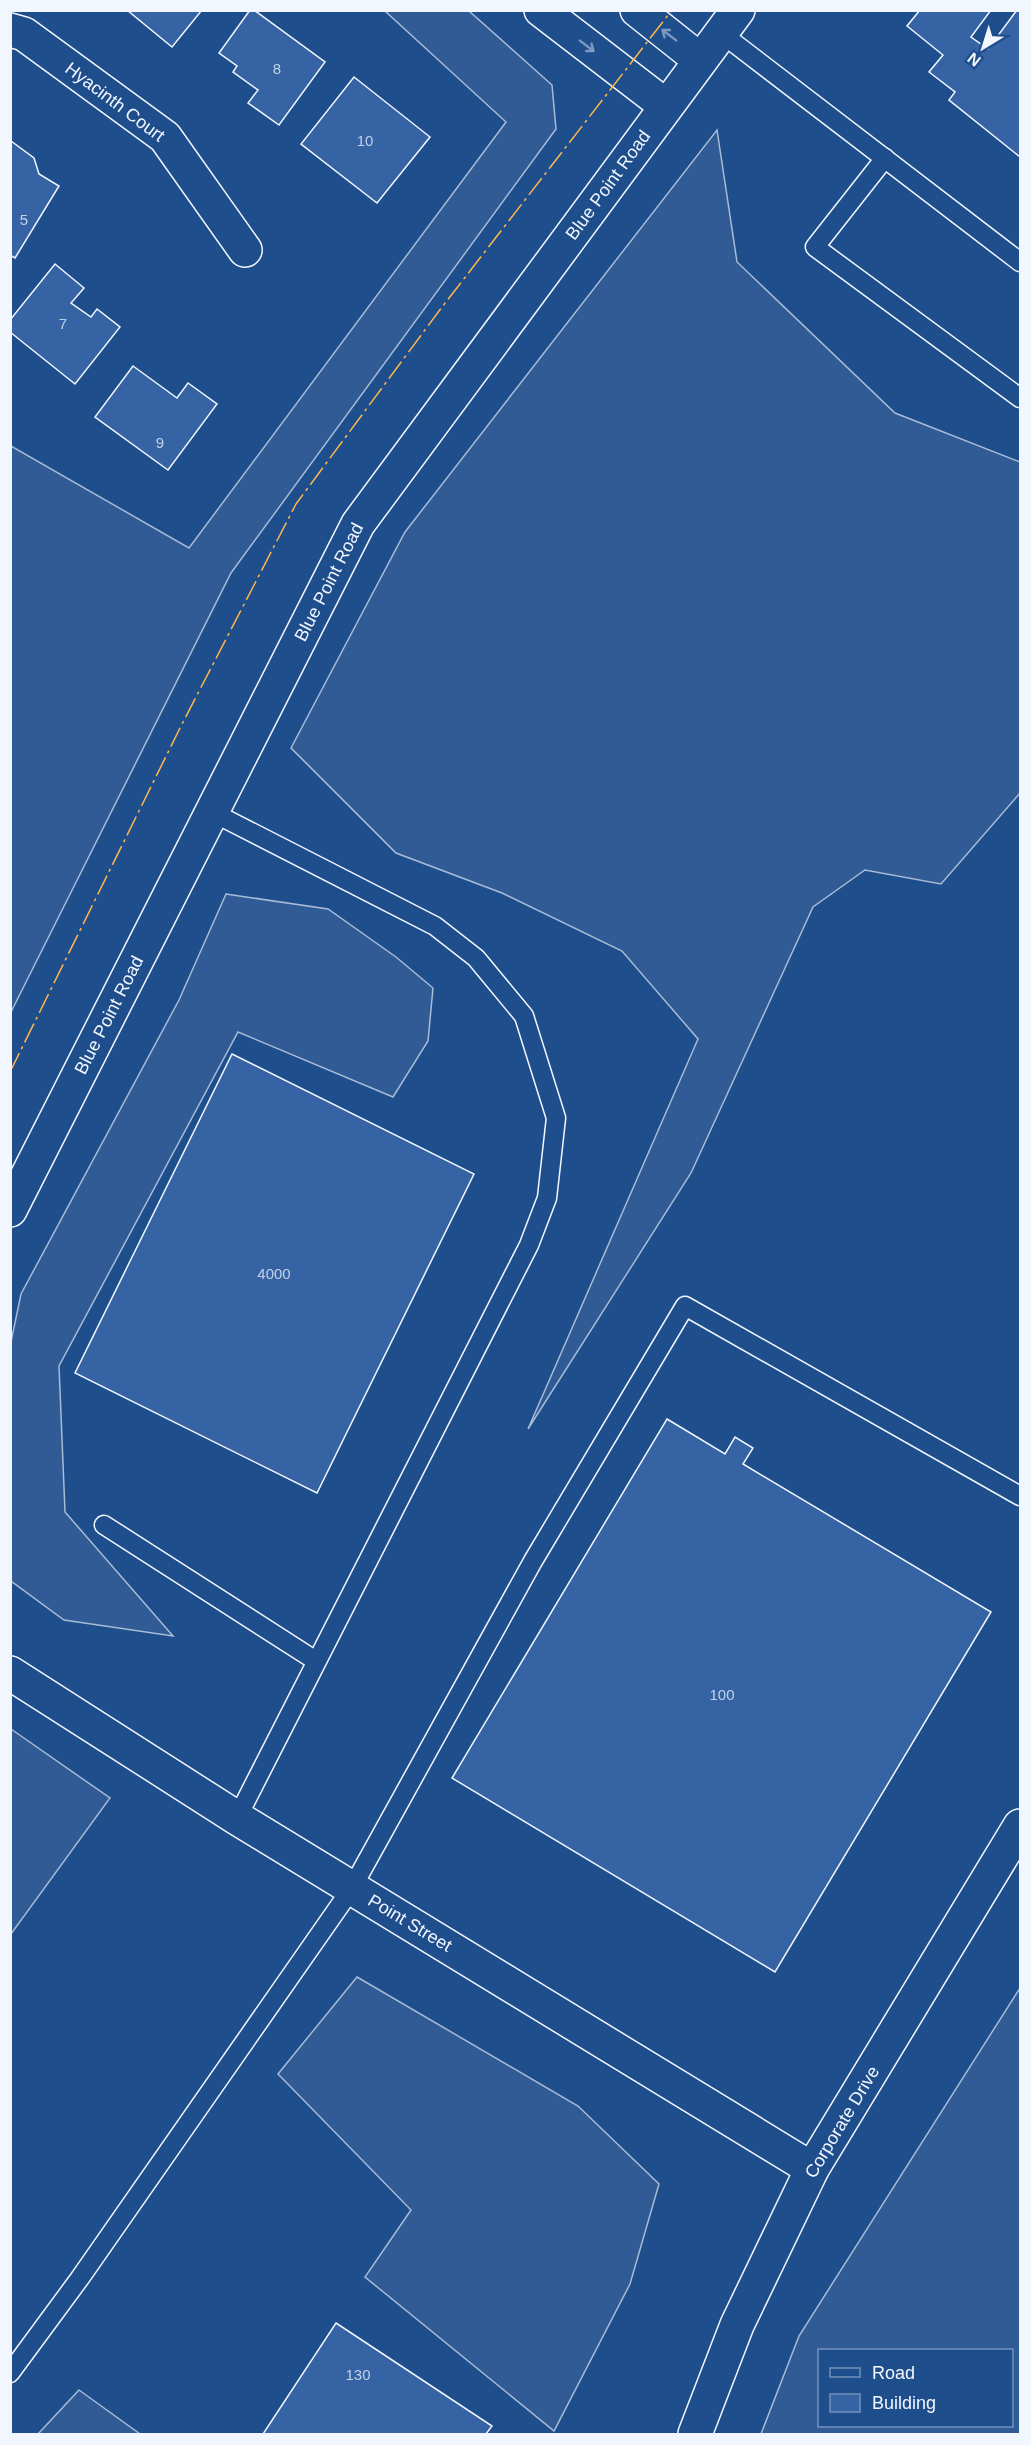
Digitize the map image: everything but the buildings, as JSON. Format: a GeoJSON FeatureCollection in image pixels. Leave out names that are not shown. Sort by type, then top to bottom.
{"type":"FeatureCollection","features":[{"type":"Feature","properties":{"kind":"street"},"geometry":{"type":"LineString","coordinates":[[541,10],[666,106]]}},
{"type":"Feature","properties":{"kind":"street"},"geometry":{"type":"LineString","coordinates":[[637,10],[700,60]]}},
{"type":"Feature","properties":{"kind":"street","name":"Blue Point Road"},"geometry":{"type":"LineString","coordinates":[[10,1210],[358,524],[729,22]]}},
{"type":"Feature","properties":{"kind":"street","name":"Hyacinth Court"},"geometry":{"type":"LineString","coordinates":[[10,30],[24,34],[165,137],[245,250]]}},
{"type":"Feature","properties":{"kind":"street","name":"Point Street"},"geometry":{"type":"LineString","coordinates":[[10,1673],[237,1818],[812,2169]]}},
{"type":"Feature","properties":{"kind":"street","name":"Corporate Drive"},"geometry":{"type":"LineString","coordinates":[[695,2434],[737,2325],[812,2169],[1020,1826]]}},
{"type":"Feature","properties":{"kind":"lane"},"geometry":{"type":"LineString","coordinates":[[729,22],[885,158],[1020,262]]}},
{"type":"Feature","properties":{"kind":"lane"},"geometry":{"type":"LineString","coordinates":[[885,158],[815,247],[1020,398]]}},
{"type":"Feature","properties":{"kind":"lane"},"geometry":{"type":"LineString","coordinates":[[212,813],[435,926],[476,958],[524,1016],[556,1118],[547,1198],[529,1245],[237,1818]]}},
{"type":"Feature","properties":{"kind":"lane"},"geometry":{"type":"LineString","coordinates":[[10,2373],[80,2278],[352,1888],[533,1561],[685,1306],[1020,1496]]}},
{"type":"Feature","properties":{"kind":"lane"},"geometry":{"type":"LineString","coordinates":[[104,1525],[316,1661]]}},
{"type":"Feature","properties":{"kind":"shaded area"},"geometry":{"type":"Polygon","coordinates":[[[385,11],[469,11],[552,85],[556,129],[231,573],[11,1012],[11,446],[189,548],[506,122],[385,11]]]}},
{"type":"Feature","properties":{"kind":"shaded area"},"geometry":{"type":"Polygon","coordinates":[[[717,130],[737,262],[895,413],[1020,462],[1020,793],[941,884],[865,870],[813,907],[691,1173],[528,1429],[698,1039],[622,951],[502,893],[396,853],[291,748],[405,532],[717,130]]]}},
{"type":"Feature","properties":{"kind":"shaded area"},"geometry":{"type":"Polygon","coordinates":[[[226,894],[328,909],[396,957],[433,988],[428,1041],[393,1097],[238,1032],[59,1366],[65,1512],[173,1636],[64,1620],[11,1581],[11,1342],[21,1294],[179,1000],[226,894]]]}},
{"type":"Feature","properties":{"kind":"shaded area"},"geometry":{"type":"Polygon","coordinates":[[[11,1729],[110,1798],[11,1934],[11,1729]]]}},
{"type":"Feature","properties":{"kind":"shaded area"},"geometry":{"type":"Polygon","coordinates":[[[357,1977],[578,2106],[659,2184],[630,2284],[554,2431],[365,2277],[411,2210],[278,2074],[357,1977]]]}},
{"type":"Feature","properties":{"kind":"shaded area"},"geometry":{"type":"Polygon","coordinates":[[[1020,1988],[1020,2434],[761,2434],[799,2336],[1020,1988]]]}},
{"type":"Feature","properties":{"kind":"shaded area"},"geometry":{"type":"Polygon","coordinates":[[[79,2390],[140,2434],[38,2434],[79,2390]]]}},
{"type":"Feature","properties":{"kind":"power"},"geometry":{"type":"LineString","coordinates":[[10,1072],[181,726],[296,504],[439,311],[672,10]]}}]}
